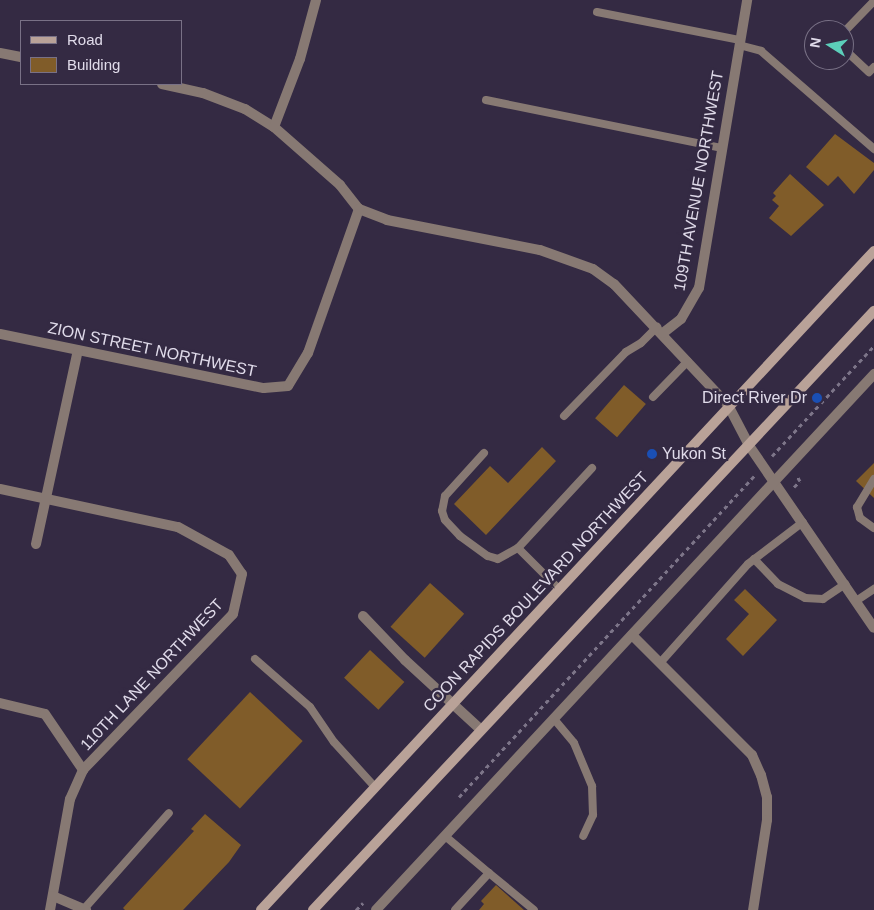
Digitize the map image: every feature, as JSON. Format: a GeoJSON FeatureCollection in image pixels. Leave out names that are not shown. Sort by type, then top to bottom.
{"type":"FeatureCollection","features":[{"type":"Feature","properties":{"kind":"main road","name":"COON RAPIDS BOULEVARD NORTHWEST"},"geometry":{"type":"LineString","coordinates":[[261,910],[728,405],[874,251]]}},
{"type":"Feature","properties":{"kind":"main road"},"geometry":{"type":"LineString","coordinates":[[313,910],[480,729],[750,447],[874,311]]}},
{"type":"Feature","properties":{"kind":"street"},"geometry":{"type":"LineString","coordinates":[[274,126],[300,58],[316,0]]}},
{"type":"Feature","properties":{"kind":"street","name":"109TH AVENUE NORTHWEST"},"geometry":{"type":"LineString","coordinates":[[660,330],[681,319],[699,288],[747,0]]}},
{"type":"Feature","properties":{"kind":"street"},"geometry":{"type":"LineString","coordinates":[[0,53],[20,57]]}},
{"type":"Feature","properties":{"kind":"street"},"geometry":{"type":"LineString","coordinates":[[167,85],[203,93],[245,109],[274,126],[340,185],[359,210],[387,220],[540,250],[572,260],[614,284],[660,330],[728,405],[750,447],[874,628]]}},
{"type":"Feature","properties":{"kind":"street","name":"ZION STREET NORTHWEST"},"geometry":{"type":"LineString","coordinates":[[0,334],[264,388],[288,386],[308,353],[359,210]]}},
{"type":"Feature","properties":{"kind":"street"},"geometry":{"type":"LineString","coordinates":[[36,544],[78,350]]}},
{"type":"Feature","properties":{"kind":"street"},"geometry":{"type":"LineString","coordinates":[[376,910],[874,374]]}},
{"type":"Feature","properties":{"kind":"street","name":"110TH LANE NORTHWEST"},"geometry":{"type":"LineString","coordinates":[[0,489],[178,527],[228,555],[242,574],[233,614],[83,770],[70,799],[50,910]]}},
{"type":"Feature","properties":{"kind":"street"},"geometry":{"type":"LineString","coordinates":[[363,616],[480,729]]}},
{"type":"Feature","properties":{"kind":"street"},"geometry":{"type":"LineString","coordinates":[[632,636],[752,755],[761,775],[767,797],[767,820],[753,910]]}},
{"type":"Feature","properties":{"kind":"street","name":"110TH LANE NORTHWEST"},"geometry":{"type":"LineString","coordinates":[[0,703],[45,714],[83,770]]}},
{"type":"Feature","properties":{"kind":"street"},"geometry":{"type":"LineString","coordinates":[[53,896],[85,910]]}},
{"type":"Feature","properties":{"kind":"lane"},"geometry":{"type":"LineString","coordinates":[[854,22],[874,2]]}},
{"type":"Feature","properties":{"kind":"lane"},"geometry":{"type":"LineString","coordinates":[[596,12],[739,43],[761,51],[874,149]]}},
{"type":"Feature","properties":{"kind":"lane"},"geometry":{"type":"LineString","coordinates":[[854,58],[869,72],[874,67]]}},
{"type":"Feature","properties":{"kind":"lane"},"geometry":{"type":"LineString","coordinates":[[486,100],[721,148]]}},
{"type":"Feature","properties":{"kind":"lane"},"geometry":{"type":"LineString","coordinates":[[564,416],[626,352],[660,330]]}},
{"type":"Feature","properties":{"kind":"lane"},"geometry":{"type":"LineString","coordinates":[[653,397],[688,361]]}},
{"type":"Feature","properties":{"kind":"lane"},"geometry":{"type":"LineString","coordinates":[[484,453],[445,496],[442,511],[445,520],[460,536],[488,556],[498,559],[518,548],[592,468]]}},
{"type":"Feature","properties":{"kind":"lane"},"geometry":{"type":"LineString","coordinates":[[874,479],[857,507],[860,518],[874,528]]}},
{"type":"Feature","properties":{"kind":"lane"},"geometry":{"type":"LineString","coordinates":[[660,663],[754,559],[803,522]]}},
{"type":"Feature","properties":{"kind":"lane"},"geometry":{"type":"LineString","coordinates":[[518,548],[559,589]]}},
{"type":"Feature","properties":{"kind":"lane"},"geometry":{"type":"LineString","coordinates":[[754,559],[778,584],[805,598],[823,599],[844,584]]}},
{"type":"Feature","properties":{"kind":"lane"},"geometry":{"type":"LineString","coordinates":[[856,601],[874,589]]}},
{"type":"Feature","properties":{"kind":"lane"},"geometry":{"type":"LineString","coordinates":[[255,658],[310,707],[334,742],[375,787]]}},
{"type":"Feature","properties":{"kind":"lane"},"geometry":{"type":"LineString","coordinates":[[554,719],[574,743],[592,786],[593,815],[583,836]]}},
{"type":"Feature","properties":{"kind":"lane"},"geometry":{"type":"LineString","coordinates":[[85,910],[169,813]]}},
{"type":"Feature","properties":{"kind":"lane"},"geometry":{"type":"LineString","coordinates":[[445,836],[534,910]]}},
{"type":"Feature","properties":{"kind":"lane"},"geometry":{"type":"LineString","coordinates":[[455,910],[488,873]]}},
{"type":"Feature","properties":{"kind":"path"},"geometry":{"type":"LineString","coordinates":[[780,448],[874,346]]}},
{"type":"Feature","properties":{"kind":"path"},"geometry":{"type":"LineString","coordinates":[[454,802],[747,484]]}},
{"type":"Feature","properties":{"kind":"path"},"geometry":{"type":"LineString","coordinates":[[356,910],[369,896]]}},
{"type":"Feature","properties":{"kind":"building"},"geometry":{"type":"Polygon","coordinates":[[[835,134],[874,163],[874,170],[854,194],[838,176],[828,186],[806,167],[835,134]]]}},
{"type":"Feature","properties":{"kind":"building"},"geometry":{"type":"Polygon","coordinates":[[[790,174],[824,205],[791,236],[769,218],[779,206],[772,200],[776,196],[773,193],[790,174]]]}},
{"type":"Feature","properties":{"kind":"building"},"geometry":{"type":"Polygon","coordinates":[[[624,385],[646,404],[617,437],[595,418],[624,385]]]}},
{"type":"Feature","properties":{"kind":"building"},"geometry":{"type":"Polygon","coordinates":[[[542,447],[556,461],[486,535],[454,504],[490,466],[508,483],[542,447]]]}},
{"type":"Feature","properties":{"kind":"building"},"geometry":{"type":"Polygon","coordinates":[[[874,463],[874,498],[856,481],[874,463]]]}},
{"type":"Feature","properties":{"kind":"building"},"geometry":{"type":"Polygon","coordinates":[[[430,583],[464,614],[425,658],[391,627],[430,583]]]}},
{"type":"Feature","properties":{"kind":"building"},"geometry":{"type":"Polygon","coordinates":[[[745,589],[777,620],[743,656],[726,639],[749,614],[734,600],[745,589]]]}},
{"type":"Feature","properties":{"kind":"building"},"geometry":{"type":"Polygon","coordinates":[[[370,650],[404,682],[378,710],[344,678],[370,650]]]}},
{"type":"Feature","properties":{"kind":"building"},"geometry":{"type":"Polygon","coordinates":[[[250,692],[303,741],[240,808],[187,759],[250,692]]]}},
{"type":"Feature","properties":{"kind":"building"},"geometry":{"type":"Polygon","coordinates":[[[205,814],[241,845],[229,862],[183,910],[125,910],[123,908],[194,831],[191,829],[205,814]]]}},
{"type":"Feature","properties":{"kind":"building"},"geometry":{"type":"Polygon","coordinates":[[[496,885],[524,910],[479,910],[484,904],[481,901],[496,885]]]}},
{"type":"Feature","properties":{"kind":"place","name":"Direct River Dr"},"geometry":{"type":"Point","coordinates":[817,398]}},
{"type":"Feature","properties":{"kind":"place","name":"Yukon St"},"geometry":{"type":"Point","coordinates":[652,454]}}]}
